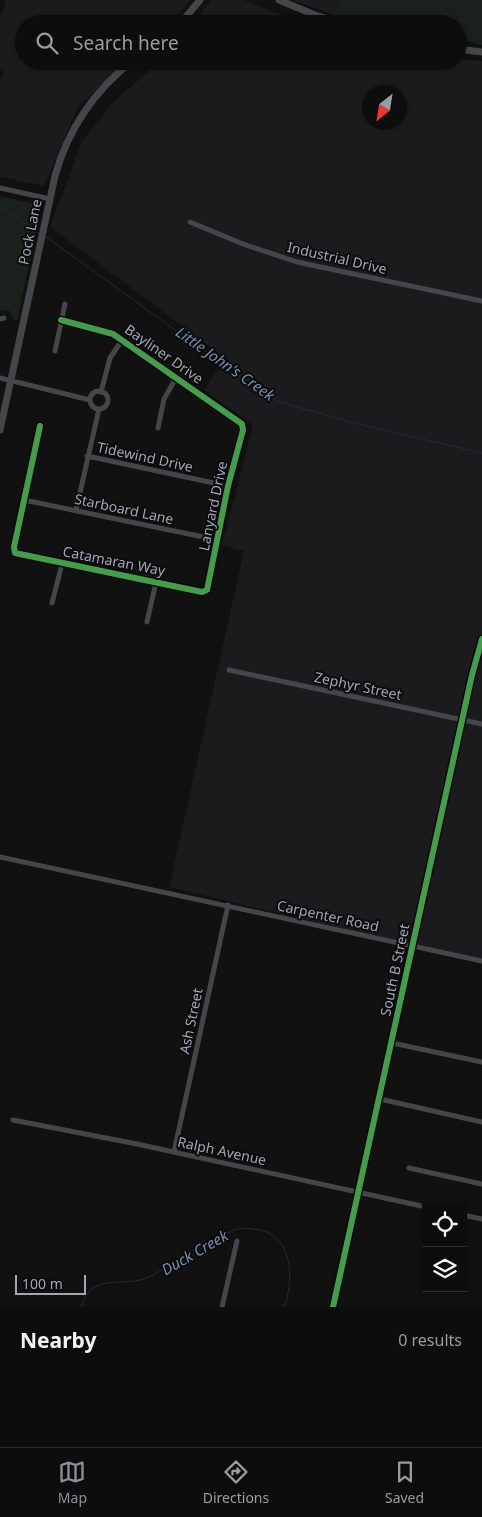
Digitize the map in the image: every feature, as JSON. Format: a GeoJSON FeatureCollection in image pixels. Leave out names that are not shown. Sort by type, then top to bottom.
{"type":"FeatureCollection","features":[{"type":"Feature","properties":{"kind":"street"},"geometry":{"type":"LineString","coordinates":[[188,15],[200,0]]}},
{"type":"Feature","properties":{"kind":"street"},"geometry":{"type":"LineString","coordinates":[[279,0],[320,15]]}},
{"type":"Feature","properties":{"kind":"street"},"geometry":{"type":"LineString","coordinates":[[467,50],[482,52]]}},
{"type":"Feature","properties":{"kind":"street","name":"Pock Lane"},"geometry":{"type":"LineString","coordinates":[[0,430],[59,162],[74,126],[98,92],[122,70]]}},
{"type":"Feature","properties":{"kind":"street"},"geometry":{"type":"LineString","coordinates":[[0,188],[50,199]]}},
{"type":"Feature","properties":{"kind":"street","name":"Industrial Drive"},"geometry":{"type":"LineString","coordinates":[[190,222],[243,244],[297,262],[482,301]]}},
{"type":"Feature","properties":{"kind":"street"},"geometry":{"type":"LineString","coordinates":[[55,351],[65,304]]}},
{"type":"Feature","properties":{"kind":"street","name":"Bayliner Drive"},"geometry":{"type":"LineString","coordinates":[[61,320],[108,332],[122,340],[240,422],[243,426]]}},
{"type":"Feature","properties":{"kind":"street"},"geometry":{"type":"LineString","coordinates":[[101,392],[110,358],[122,340]]}},
{"type":"Feature","properties":{"kind":"street"},"geometry":{"type":"LineString","coordinates":[[0,378],[90,400]]}},
{"type":"Feature","properties":{"kind":"street"},"geometry":{"type":"LineString","coordinates":[[158,428],[164,399],[176,378]]}},
{"type":"Feature","properties":{"kind":"street"},"geometry":{"type":"LineString","coordinates":[[90,400],[95,392],[101,392],[108,400],[104,407],[99,409]]}},
{"type":"Feature","properties":{"kind":"street"},"geometry":{"type":"LineString","coordinates":[[90,400],[92,405],[99,409]]}},
{"type":"Feature","properties":{"kind":"street"},"geometry":{"type":"LineString","coordinates":[[76,510],[99,409]]}},
{"type":"Feature","properties":{"kind":"street"},"geometry":{"type":"LineString","coordinates":[[24,500],[40,426]]}},
{"type":"Feature","properties":{"kind":"street","name":"Lanyard Drive"},"geometry":{"type":"LineString","coordinates":[[207,590],[228,486],[243,426]]}},
{"type":"Feature","properties":{"kind":"street","name":"Tidewind Drive"},"geometry":{"type":"LineString","coordinates":[[87,456],[228,486]]}},
{"type":"Feature","properties":{"kind":"street","name":"Starboard Lane"},"geometry":{"type":"LineString","coordinates":[[24,500],[218,540]]}},
{"type":"Feature","properties":{"kind":"street","name":"Catamaran Way"},"geometry":{"type":"LineString","coordinates":[[24,500],[14,547],[15,553],[202,592],[207,590]]}},
{"type":"Feature","properties":{"kind":"street"},"geometry":{"type":"LineString","coordinates":[[52,602],[62,564]]}},
{"type":"Feature","properties":{"kind":"street"},"geometry":{"type":"LineString","coordinates":[[147,622],[156,582]]}},
{"type":"Feature","properties":{"kind":"street","name":"South B Street"},"geometry":{"type":"LineString","coordinates":[[333,1307],[462,720],[482,639]]}},
{"type":"Feature","properties":{"kind":"street","name":"Zephyr Street"},"geometry":{"type":"LineString","coordinates":[[229,670],[482,724]]}},
{"type":"Feature","properties":{"kind":"street"},"geometry":{"type":"LineString","coordinates":[[0,857],[228,905]]}},
{"type":"Feature","properties":{"kind":"street","name":"Carpenter Road"},"geometry":{"type":"LineString","coordinates":[[228,905],[482,961]]}},
{"type":"Feature","properties":{"kind":"street","name":"Ash Street"},"geometry":{"type":"LineString","coordinates":[[174,1152],[228,905]]}},
{"type":"Feature","properties":{"kind":"street"},"geometry":{"type":"LineString","coordinates":[[392,1043],[482,1062]]}},
{"type":"Feature","properties":{"kind":"street"},"geometry":{"type":"LineString","coordinates":[[380,1099],[482,1122]]}},
{"type":"Feature","properties":{"kind":"street","name":"Ralph Avenue"},"geometry":{"type":"LineString","coordinates":[[13,1120],[422,1205]]}},
{"type":"Feature","properties":{"kind":"street"},"geometry":{"type":"LineString","coordinates":[[409,1168],[482,1184]]}},
{"type":"Feature","properties":{"kind":"street"},"geometry":{"type":"LineString","coordinates":[[467,1216],[482,1219]]}},
{"type":"Feature","properties":{"kind":"street"},"geometry":{"type":"LineString","coordinates":[[222,1307],[237,1241]]}},
{"type":"Feature","properties":{"kind":"shaded area"},"geometry":{"type":"Polygon","coordinates":[[[4,0],[191,0],[178,15],[15,15],[15,70],[119,70],[78,107],[44,186],[0,177],[0,81],[4,73],[0,69],[0,15],[5,7],[4,0]]]}},
{"type":"Feature","properties":{"kind":"shaded area"},"geometry":{"type":"Polygon","coordinates":[[[211,0],[244,0],[281,15],[199,15],[211,0]]]}},
{"type":"Feature","properties":{"kind":"shaded area"},"geometry":{"type":"Polygon","coordinates":[[[292,0],[340,0],[334,15],[292,0]]]}},
{"type":"Feature","properties":{"kind":"shaded area"},"geometry":{"type":"Polygon","coordinates":[[[340,0],[482,0],[482,45],[467,41],[467,15],[334,15],[340,0]]]}},
{"type":"Feature","properties":{"kind":"shaded area"},"geometry":{"type":"Polygon","coordinates":[[[467,60],[482,61],[482,962],[169,887],[244,551],[222,545],[253,425],[204,390],[216,372],[230,362],[50,227],[82,141],[115,100],[150,70],[467,70],[467,60]]]}},
{"type":"Feature","properties":{"kind":"shaded area"},"geometry":{"type":"Polygon","coordinates":[[[0,196],[36,204],[41,210],[17,321],[13,320],[10,311],[0,310],[0,196]]]}},
{"type":"Feature","properties":{"kind":"waterway","name":"Little John's Creek"},"geometry":{"type":"LineString","coordinates":[[0,207],[39,233]]}},
{"type":"Feature","properties":{"kind":"waterway","name":"Little John's Creek"},"geometry":{"type":"LineString","coordinates":[[45,236],[243,379],[280,402],[350,422],[482,453]]}},
{"type":"Feature","properties":{"kind":"waterway","name":"Duck Creek"},"geometry":{"type":"LineString","coordinates":[[81,1307],[85,1297],[97,1286],[105,1283],[144,1279],[166,1268],[171,1268],[180,1260],[184,1262],[208,1244],[227,1233],[236,1229],[246,1228],[266,1232],[276,1238],[283,1247],[290,1271],[284,1307]]}},
{"type":"Feature","properties":{"kind":"cycle path"},"geometry":{"type":"LineString","coordinates":[[40,426],[14,547],[15,553],[202,592],[207,590],[228,486],[243,430],[242,424],[113,334],[61,320]]}},
{"type":"Feature","properties":{"kind":"cycle path"},"geometry":{"type":"LineString","coordinates":[[333,1307],[472,675],[482,639]]}}]}
